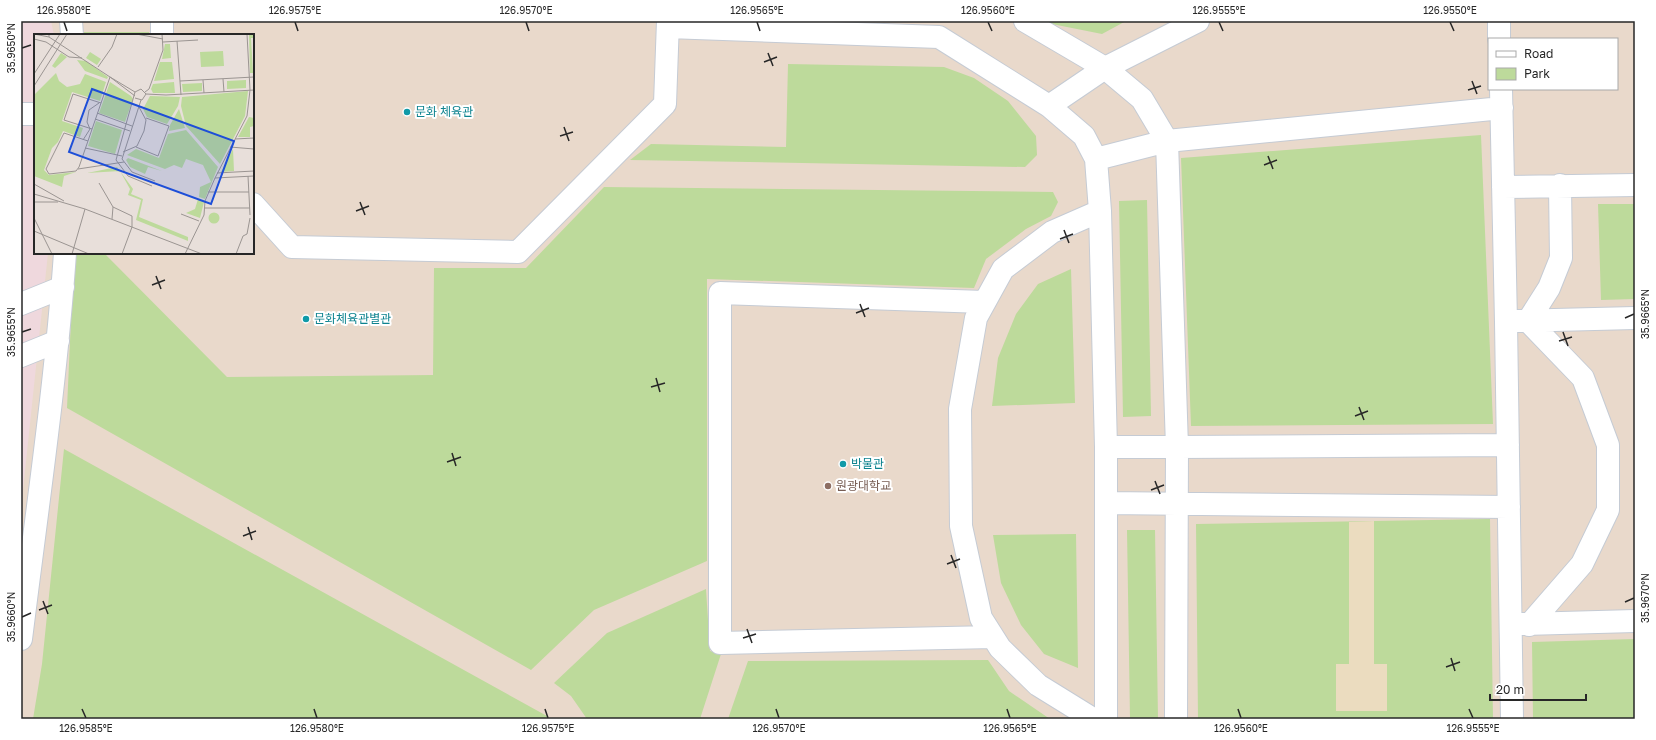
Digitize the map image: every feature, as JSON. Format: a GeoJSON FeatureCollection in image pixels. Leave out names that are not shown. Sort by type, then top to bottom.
{"type":"FeatureCollection","features":[{"type":"Feature","properties":{"kind":"lane"},"geometry":{"type":"LineString","coordinates":[[71,21],[72,34]]}},
{"type":"Feature","properties":{"kind":"lane"},"geometry":{"type":"LineString","coordinates":[[162,21],[162,34]]}},
{"type":"Feature","properties":{"kind":"lane"},"geometry":{"type":"LineString","coordinates":[[1025,21],[1105,68],[1142,99],[1166,141],[1177,447],[1176,719]]}},
{"type":"Feature","properties":{"kind":"lane"},"geometry":{"type":"LineString","coordinates":[[1049,106],[1105,68],[1198,21]]}},
{"type":"Feature","properties":{"kind":"lane"},"geometry":{"type":"LineString","coordinates":[[1499,21],[1500,38]]}},
{"type":"Feature","properties":{"kind":"lane"},"geometry":{"type":"LineString","coordinates":[[254,205],[292,248],[518,252],[665,104],[668,24],[939,37],[1049,106],[1084,136],[1096,159],[1100,211],[1106,446],[1106,719]]}},
{"type":"Feature","properties":{"kind":"lane"},"geometry":{"type":"LineString","coordinates":[[1096,159],[1166,141],[1501,99],[1509,507],[1520,624],[1512,719]]}},
{"type":"Feature","properties":{"kind":"lane"},"geometry":{"type":"LineString","coordinates":[[21,114],[34,114]]}},
{"type":"Feature","properties":{"kind":"lane"},"geometry":{"type":"LineString","coordinates":[[1528,321],[1549,288],[1561,258],[1560,184]]}},
{"type":"Feature","properties":{"kind":"lane"},"geometry":{"type":"LineString","coordinates":[[1503,186],[1635,184]]}},
{"type":"Feature","properties":{"kind":"lane"},"geometry":{"type":"LineString","coordinates":[[1093,719],[1038,685],[1000,648],[981,618],[961,526],[960,409],[976,318],[1003,269],[1052,232],[1100,211]]}},
{"type":"Feature","properties":{"kind":"lane"},"geometry":{"type":"LineString","coordinates":[[21,639],[58,341],[65,254]]}},
{"type":"Feature","properties":{"kind":"lane"},"geometry":{"type":"LineString","coordinates":[[21,304],[62,287]]}},
{"type":"Feature","properties":{"kind":"lane"},"geometry":{"type":"LineString","coordinates":[[984,302],[720,293],[720,643],[993,637]]}},
{"type":"Feature","properties":{"kind":"lane"},"geometry":{"type":"LineString","coordinates":[[1506,322],[1635,318]]}},
{"type":"Feature","properties":{"kind":"lane"},"geometry":{"type":"LineString","coordinates":[[1520,624],[1582,564],[1608,510],[1608,445],[1583,378],[1528,321]]}},
{"type":"Feature","properties":{"kind":"lane"},"geometry":{"type":"LineString","coordinates":[[21,356],[58,341]]}},
{"type":"Feature","properties":{"kind":"lane"},"geometry":{"type":"LineString","coordinates":[[1106,446],[1508,445]]}},
{"type":"Feature","properties":{"kind":"lane"},"geometry":{"type":"LineString","coordinates":[[1106,503],[1509,507]]}},
{"type":"Feature","properties":{"kind":"lane"},"geometry":{"type":"LineString","coordinates":[[1520,624],[1635,622]]}},
{"type":"Feature","properties":{"kind":"shaded area","name":"원광대학교"},"geometry":{"type":"Polygon","coordinates":[[[21,21],[1635,21],[1635,719],[21,719],[21,21]]]}},
{"type":"Feature","properties":{"kind":"shaded area"},"geometry":{"type":"Polygon","coordinates":[[[21,21],[51,21],[54,34],[34,34],[34,254],[48,254],[21,509],[21,21]]]}},
{"type":"Feature","properties":{"kind":"green space"},"geometry":{"type":"Polygon","coordinates":[[[1048,21],[1126,21],[1102,34],[1052,24],[1048,21]]]}},
{"type":"Feature","properties":{"kind":"green space"},"geometry":{"type":"Polygon","coordinates":[[[84,32],[149,32],[149,34],[84,34],[84,32]]]}},
{"type":"Feature","properties":{"kind":"green space"},"geometry":{"type":"Polygon","coordinates":[[[788,64],[944,67],[974,78],[1008,101],[1036,136],[1037,155],[1025,167],[630,160],[651,144],[786,147],[788,64]]]}},
{"type":"Feature","properties":{"kind":"green space"},"geometry":{"type":"Polygon","coordinates":[[[1481,135],[1493,424],[1191,426],[1181,158],[1481,135]]]}},
{"type":"Feature","properties":{"kind":"green space"},"geometry":{"type":"Polygon","coordinates":[[[604,187],[1053,192],[1058,202],[1051,216],[1026,229],[986,259],[974,288],[707,279],[707,561],[594,610],[531,670],[67,408],[74,254],[105,254],[227,377],[433,375],[434,268],[526,268],[604,187]]]}},
{"type":"Feature","properties":{"kind":"green space"},"geometry":{"type":"Polygon","coordinates":[[[1147,200],[1151,416],[1123,417],[1119,201],[1147,200]]]}},
{"type":"Feature","properties":{"kind":"green space"},"geometry":{"type":"Polygon","coordinates":[[[1598,204],[1635,204],[1635,299],[1601,300],[1598,204]]]}},
{"type":"Feature","properties":{"kind":"green space"},"geometry":{"type":"Polygon","coordinates":[[[1071,269],[1075,403],[992,406],[998,358],[1016,314],[1038,284],[1071,269]]]}},
{"type":"Feature","properties":{"kind":"green space"},"geometry":{"type":"Polygon","coordinates":[[[64,449],[547,716],[549,719],[33,719],[42,664],[64,449]]]}},
{"type":"Feature","properties":{"kind":"green space"},"geometry":{"type":"Polygon","coordinates":[[[1490,519],[1493,719],[1198,719],[1196,524],[1490,519]]]}},
{"type":"Feature","properties":{"kind":"green space"},"geometry":{"type":"Polygon","coordinates":[[[1127,530],[1155,530],[1158,719],[1130,719],[1127,530]]]}},
{"type":"Feature","properties":{"kind":"green space"},"geometry":{"type":"Polygon","coordinates":[[[1076,534],[1078,668],[1044,654],[1021,625],[1001,583],[993,535],[1076,534]]]}},
{"type":"Feature","properties":{"kind":"green space"},"geometry":{"type":"Polygon","coordinates":[[[706,589],[710,651],[721,654],[700,719],[587,719],[571,696],[554,683],[607,633],[706,589]]]}},
{"type":"Feature","properties":{"kind":"green space"},"geometry":{"type":"Polygon","coordinates":[[[1635,639],[1635,719],[1533,719],[1532,642],[1635,639]]]}},
{"type":"Feature","properties":{"kind":"green space"},"geometry":{"type":"Polygon","coordinates":[[[988,660],[1009,691],[1050,719],[728,719],[748,661],[988,660]]]}},
{"type":"Feature","properties":{"kind":"sand"},"geometry":{"type":"Polygon","coordinates":[[[1374,521],[1374,664],[1387,664],[1387,711],[1336,711],[1336,664],[1349,664],[1349,522],[1374,521]]]}},
{"type":"Feature","properties":{"kind":"place","name":"문화 체육관"},"geometry":{"type":"Point","coordinates":[407,112]}},
{"type":"Feature","properties":{"kind":"place","name":"문화체육관별관"},"geometry":{"type":"Point","coordinates":[306,319]}},
{"type":"Feature","properties":{"kind":"place","name":"박물관"},"geometry":{"type":"Point","coordinates":[843,464]}},
{"type":"Feature","properties":{"kind":"place","name":"원광대학교"},"geometry":{"type":"Point","coordinates":[828,486]}}]}
